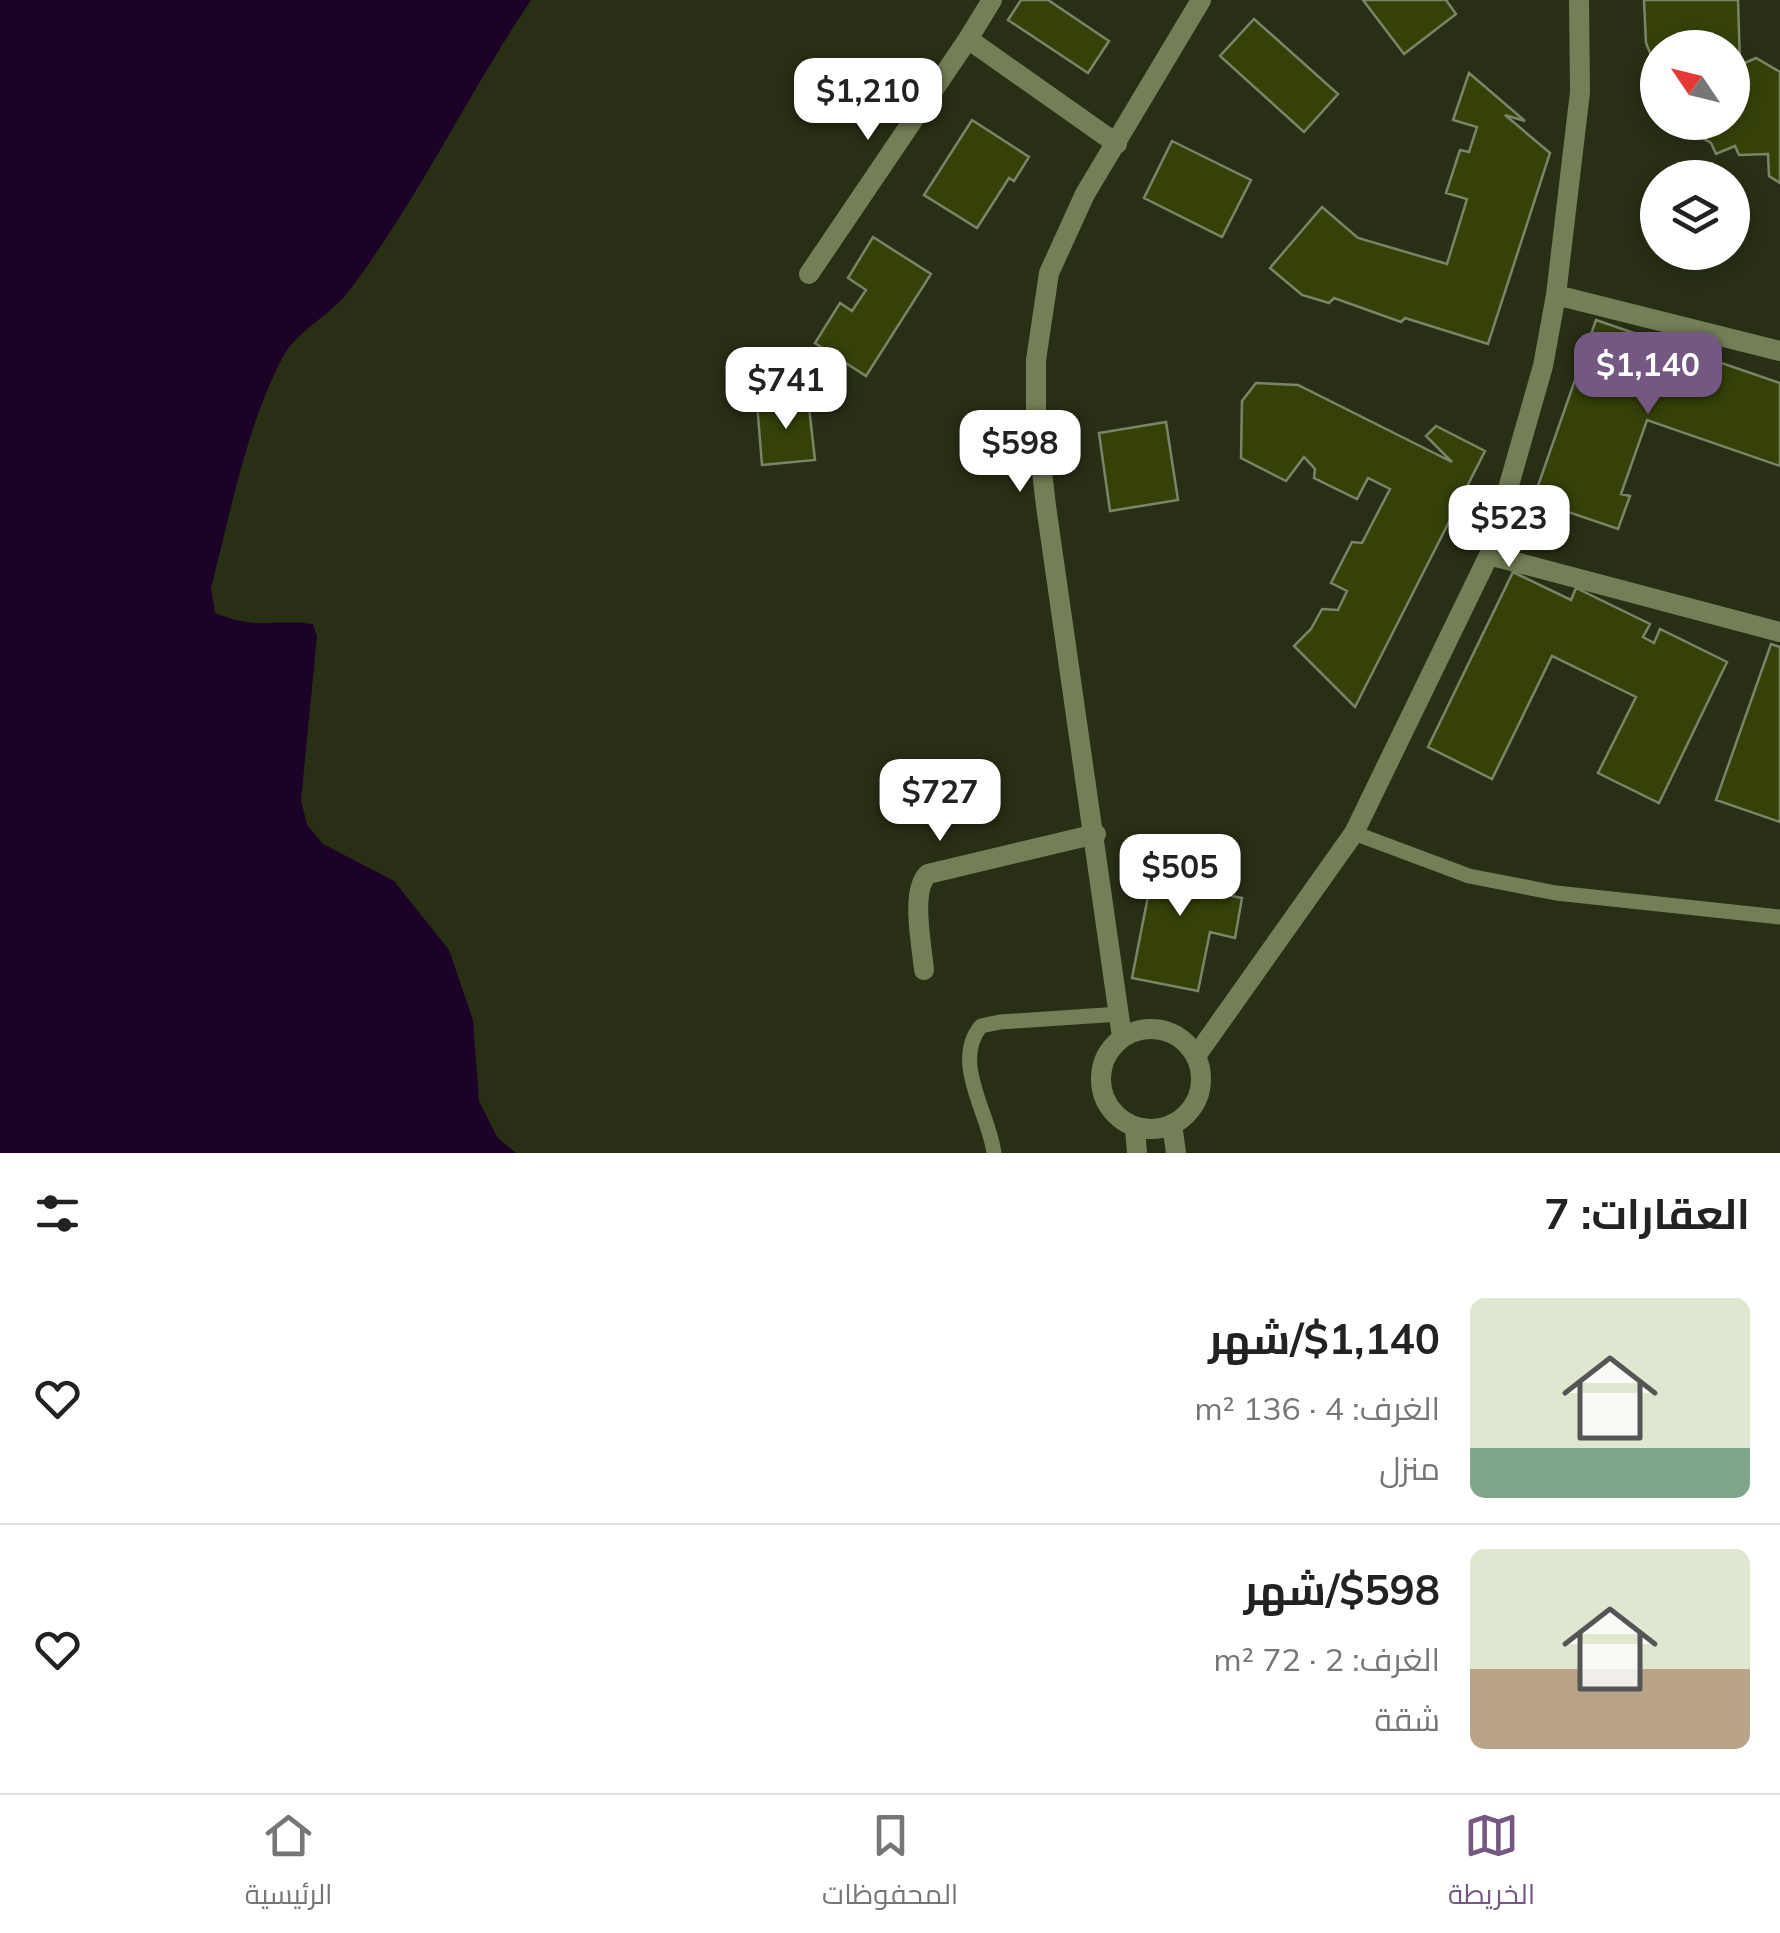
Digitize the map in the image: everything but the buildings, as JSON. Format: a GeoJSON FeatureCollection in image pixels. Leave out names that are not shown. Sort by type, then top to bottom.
{"type":"FeatureCollection","features":[{"type":"Feature","properties":{"kind":"street"},"geometry":{"type":"LineString","coordinates":[[809,274],[992,0]]}},
{"type":"Feature","properties":{"kind":"street"},"geometry":{"type":"LineString","coordinates":[[1122,1037],[1096,834],[1046,506],[1036,420],[1036,360],[1049,273],[1068,226],[1200,0]]}},
{"type":"Feature","properties":{"kind":"street"},"geometry":{"type":"LineString","coordinates":[[1196,1056],[1354,834],[1488,554],[1544,366],[1556,295],[1580,92],[1579,0]]}},
{"type":"Feature","properties":{"kind":"street"},"geometry":{"type":"LineString","coordinates":[[968,39],[1117,144]]}},
{"type":"Feature","properties":{"kind":"street"},"geometry":{"type":"LineString","coordinates":[[1556,295],[1780,351]]}},
{"type":"Feature","properties":{"kind":"street"},"geometry":{"type":"LineString","coordinates":[[1488,554],[1780,632]]}},
{"type":"Feature","properties":{"kind":"street"},"geometry":{"type":"LineString","coordinates":[[924,970],[918,891],[928,874],[1096,834]]}},
{"type":"Feature","properties":{"kind":"street"},"geometry":{"type":"LineString","coordinates":[[1155,1028],[1172,1032],[1196,1056],[1202,1072],[1200,1090],[1185,1116],[1172,1124],[1135,1128],[1114,1112],[1105,1098],[1103,1064],[1122,1037],[1155,1028]]}},
{"type":"Feature","properties":{"kind":"street"},"geometry":{"type":"LineString","coordinates":[[1172,1124],[1176,1153]]}},
{"type":"Feature","properties":{"kind":"street"},"geometry":{"type":"LineString","coordinates":[[1135,1128],[1137,1153]]}},
{"type":"Feature","properties":{"kind":"lane"},"geometry":{"type":"LineString","coordinates":[[1354,834],[1470,876],[1556,893],[1780,917]]}},
{"type":"Feature","properties":{"kind":"lane"},"geometry":{"type":"LineString","coordinates":[[994,1153],[992,1134],[969,1066],[971,1044],[982,1026],[1120,1014]]}},
{"type":"Feature","properties":{"kind":"shaded area"},"geometry":{"type":"Polygon","coordinates":[[[0,0],[531,0],[374,256],[342,300],[284,355],[249,440],[211,588],[215,613],[254,623],[313,624],[317,636],[301,800],[307,825],[323,844],[394,881],[449,950],[473,1020],[479,1101],[497,1137],[516,1153],[0,1153],[0,0]]]}}]}
